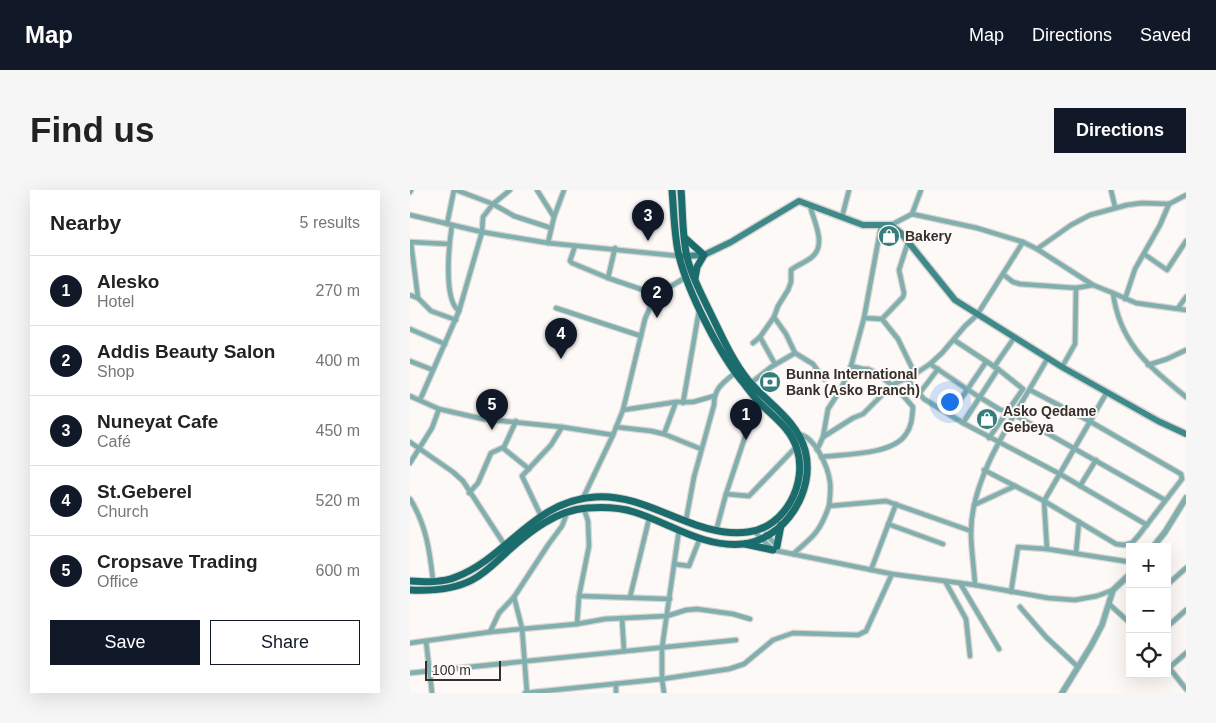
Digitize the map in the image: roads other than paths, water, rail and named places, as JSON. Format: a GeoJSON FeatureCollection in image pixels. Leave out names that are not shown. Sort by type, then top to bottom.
{"type":"FeatureCollection","features":[{"type":"Feature","properties":{"kind":"main road"},"geometry":{"type":"LineString","coordinates":[[672,190],[686,278],[700,310],[735,373],[757,400],[788,431],[796,447],[799,471],[796,490],[779,517],[763,534]]}},
{"type":"Feature","properties":{"kind":"main road"},"geometry":{"type":"LineString","coordinates":[[410,590],[446,589],[473,580],[539,526],[567,513],[584,508],[621,509],[634,512],[710,542],[776,549],[781,526],[799,503],[805,483],[807,459],[798,434],[790,422],[751,383],[742,371],[720,334],[683,256],[685,238],[682,190]]}},
{"type":"Feature","properties":{"kind":"main road"},"geometry":{"type":"LineString","coordinates":[[683,256],[704,255],[731,242],[796,202],[810,205],[863,225],[891,225],[901,233],[949,294],[977,315],[1062,367],[1158,421],[1186,434]]}},
{"type":"Feature","properties":{"kind":"main road"},"geometry":{"type":"LineString","coordinates":[[685,238],[704,255]]}},
{"type":"Feature","properties":{"kind":"main road"},"geometry":{"type":"LineString","coordinates":[[695,281],[697,266],[704,255]]}},
{"type":"Feature","properties":{"kind":"main road"},"geometry":{"type":"LineString","coordinates":[[410,581],[433,581],[455,578],[472,570],[541,516],[556,507],[584,498],[601,496],[623,498],[716,531],[732,533],[754,531],[763,534]]}},
{"type":"Feature","properties":{"kind":"main road"},"geometry":{"type":"LineString","coordinates":[[742,544],[781,526]]}},
{"type":"Feature","properties":{"kind":"street"},"geometry":{"type":"LineString","coordinates":[[460,311],[454,308],[451,299],[449,225],[455,190],[493,204],[514,216],[551,228]]}},
{"type":"Feature","properties":{"kind":"street"},"geometry":{"type":"LineString","coordinates":[[420,400],[460,311],[482,232],[483,217],[493,204],[510,190]]}},
{"type":"Feature","properties":{"kind":"street"},"geometry":{"type":"LineString","coordinates":[[537,190],[554,217]]}},
{"type":"Feature","properties":{"kind":"street"},"geometry":{"type":"LineString","coordinates":[[548,243],[554,217],[564,190]]}},
{"type":"Feature","properties":{"kind":"street"},"geometry":{"type":"LineString","coordinates":[[842,217],[849,190]]}},
{"type":"Feature","properties":{"kind":"street"},"geometry":{"type":"LineString","coordinates":[[912,214],[920,192],[914,190]]}},
{"type":"Feature","properties":{"kind":"street"},"geometry":{"type":"LineString","coordinates":[[1111,190],[1115,207]]}},
{"type":"Feature","properties":{"kind":"street"},"geometry":{"type":"LineString","coordinates":[[1037,249],[1071,225],[1090,215],[1115,207],[1142,203],[1169,204],[1186,195]]}},
{"type":"Feature","properties":{"kind":"street"},"geometry":{"type":"LineString","coordinates":[[1125,299],[1135,269],[1160,225],[1169,204]]}},
{"type":"Feature","properties":{"kind":"street"},"geometry":{"type":"LineString","coordinates":[[753,343],[760,337],[774,317],[791,282],[791,270],[814,255],[818,248],[819,233],[812,217],[810,205]]}},
{"type":"Feature","properties":{"kind":"street"},"geometry":{"type":"LineString","coordinates":[[891,225],[912,214],[977,228],[1023,242],[1093,285],[1125,299],[1136,303],[1186,310]]}},
{"type":"Feature","properties":{"kind":"street"},"geometry":{"type":"LineString","coordinates":[[410,215],[482,232],[548,243],[683,256]]}},
{"type":"Feature","properties":{"kind":"street"},"geometry":{"type":"LineString","coordinates":[[817,450],[823,437],[828,409],[842,389],[851,366],[864,318],[881,226]]}},
{"type":"Feature","properties":{"kind":"street"},"geometry":{"type":"LineString","coordinates":[[1144,254],[1167,270],[1186,241]]}},
{"type":"Feature","properties":{"kind":"street"},"geometry":{"type":"LineString","coordinates":[[864,318],[882,318],[903,297],[904,293],[899,270],[908,242]]}},
{"type":"Feature","properties":{"kind":"street"},"geometry":{"type":"LineString","coordinates":[[823,437],[853,418],[863,414],[892,385],[930,364],[977,315],[1004,275],[1023,242]]}},
{"type":"Feature","properties":{"kind":"street"},"geometry":{"type":"LineString","coordinates":[[418,298],[410,243],[449,244]]}},
{"type":"Feature","properties":{"kind":"street"},"geometry":{"type":"LineString","coordinates":[[575,246],[570,261],[608,278],[658,295]]}},
{"type":"Feature","properties":{"kind":"street"},"geometry":{"type":"LineString","coordinates":[[608,278],[615,248]]}},
{"type":"Feature","properties":{"kind":"street"},"geometry":{"type":"LineString","coordinates":[[1004,275],[1013,282],[1020,284],[1076,288],[1093,285]]}},
{"type":"Feature","properties":{"kind":"street"},"geometry":{"type":"LineString","coordinates":[[584,498],[624,410],[641,336],[652,303],[658,295],[686,278]]}},
{"type":"Feature","properties":{"kind":"street"},"geometry":{"type":"LineString","coordinates":[[1062,367],[1075,344],[1076,288]]}},
{"type":"Feature","properties":{"kind":"street"},"geometry":{"type":"LineString","coordinates":[[1113,293],[1117,316],[1139,356],[1186,397]]}},
{"type":"Feature","properties":{"kind":"street"},"geometry":{"type":"LineString","coordinates":[[410,294],[418,298],[431,311],[456,320]]}},
{"type":"Feature","properties":{"kind":"street"},"geometry":{"type":"LineString","coordinates":[[1178,308],[1186,297]]}},
{"type":"Feature","properties":{"kind":"street"},"geometry":{"type":"LineString","coordinates":[[556,308],[641,336]]}},
{"type":"Feature","properties":{"kind":"street"},"geometry":{"type":"LineString","coordinates":[[683,403],[700,310]]}},
{"type":"Feature","properties":{"kind":"street"},"geometry":{"type":"LineString","coordinates":[[774,317],[786,334],[795,353],[813,364],[824,379]]}},
{"type":"Feature","properties":{"kind":"street"},"geometry":{"type":"LineString","coordinates":[[882,318],[898,338],[915,374]]}},
{"type":"Feature","properties":{"kind":"street"},"geometry":{"type":"LineString","coordinates":[[410,329],[445,344]]}},
{"type":"Feature","properties":{"kind":"street"},"geometry":{"type":"LineString","coordinates":[[760,337],[775,364]]}},
{"type":"Feature","properties":{"kind":"street"},"geometry":{"type":"LineString","coordinates":[[963,423],[1014,338]]}},
{"type":"Feature","properties":{"kind":"street"},"geometry":{"type":"LineString","coordinates":[[954,340],[1024,389],[989,438]]}},
{"type":"Feature","properties":{"kind":"street"},"geometry":{"type":"LineString","coordinates":[[1148,365],[1186,350]]}},
{"type":"Feature","properties":{"kind":"street"},"geometry":{"type":"LineString","coordinates":[[751,383],[775,364],[795,353]]}},
{"type":"Feature","properties":{"kind":"street"},"geometry":{"type":"LineString","coordinates":[[975,585],[971,530],[974,505],[984,470],[1047,358]]}},
{"type":"Feature","properties":{"kind":"street"},"geometry":{"type":"LineString","coordinates":[[410,361],[434,370]]}},
{"type":"Feature","properties":{"kind":"street"},"geometry":{"type":"LineString","coordinates":[[950,415],[986,362]]}},
{"type":"Feature","properties":{"kind":"street"},"geometry":{"type":"LineString","coordinates":[[930,364],[999,408],[1076,448],[1165,500]]}},
{"type":"Feature","properties":{"kind":"street"},"geometry":{"type":"LineString","coordinates":[[821,457],[887,448],[906,435],[912,422],[913,408],[906,398],[892,385],[872,370],[851,366]]}},
{"type":"Feature","properties":{"kind":"street"},"geometry":{"type":"LineString","coordinates":[[919,394],[938,369]]}},
{"type":"Feature","properties":{"kind":"street"},"geometry":{"type":"LineString","coordinates":[[686,520],[694,477],[714,405],[714,396],[723,382],[735,373]]}},
{"type":"Feature","properties":{"kind":"street"},"geometry":{"type":"LineString","coordinates":[[906,378],[924,399],[963,423],[1060,474],[1147,525]]}},
{"type":"Feature","properties":{"kind":"street"},"geometry":{"type":"LineString","coordinates":[[1181,393],[1186,388]]}},
{"type":"Feature","properties":{"kind":"street"},"geometry":{"type":"LineString","coordinates":[[984,470],[1044,501],[1110,541],[1124,545],[1132,543],[1182,478],[1181,474],[1091,422],[1030,390]]}},
{"type":"Feature","properties":{"kind":"street"},"geometry":{"type":"LineString","coordinates":[[1048,549],[1044,501],[1091,422],[1106,392]]}},
{"type":"Feature","properties":{"kind":"street"},"geometry":{"type":"LineString","coordinates":[[410,396],[439,409],[483,419],[516,421],[613,434]]}},
{"type":"Feature","properties":{"kind":"street"},"geometry":{"type":"LineString","coordinates":[[624,410],[676,402],[693,402],[714,396]]}},
{"type":"Feature","properties":{"kind":"street"},"geometry":{"type":"LineString","coordinates":[[716,531],[726,494],[757,400]]}},
{"type":"Feature","properties":{"kind":"street"},"geometry":{"type":"LineString","coordinates":[[664,434],[676,402]]}},
{"type":"Feature","properties":{"kind":"street"},"geometry":{"type":"LineString","coordinates":[[410,462],[432,428],[439,409]]}},
{"type":"Feature","properties":{"kind":"street"},"geometry":{"type":"LineString","coordinates":[[470,493],[478,483],[490,453],[503,448],[516,421]]}},
{"type":"Feature","properties":{"kind":"street"},"geometry":{"type":"LineString","coordinates":[[541,516],[522,478],[524,473],[551,445],[562,427]]}},
{"type":"Feature","properties":{"kind":"street"},"geometry":{"type":"LineString","coordinates":[[616,427],[664,434],[702,449]]}},
{"type":"Feature","properties":{"kind":"street"},"geometry":{"type":"LineString","coordinates":[[793,554],[823,524],[829,506],[830,479],[821,457],[807,437],[798,434]]}},
{"type":"Feature","properties":{"kind":"street"},"geometry":{"type":"LineString","coordinates":[[410,442],[453,472],[462,481],[504,544]]}},
{"type":"Feature","properties":{"kind":"street"},"geometry":{"type":"LineString","coordinates":[[726,494],[749,496],[796,447]]}},
{"type":"Feature","properties":{"kind":"street"},"geometry":{"type":"LineString","coordinates":[[503,448],[529,469]]}},
{"type":"Feature","properties":{"kind":"street"},"geometry":{"type":"LineString","coordinates":[[1080,486],[1096,460]]}},
{"type":"Feature","properties":{"kind":"street"},"geometry":{"type":"LineString","coordinates":[[974,505],[1015,486]]}},
{"type":"Feature","properties":{"kind":"street"},"geometry":{"type":"LineString","coordinates":[[1156,543],[1186,498]]}},
{"type":"Feature","properties":{"kind":"street"},"geometry":{"type":"LineString","coordinates":[[410,499],[425,530],[433,581]]}},
{"type":"Feature","properties":{"kind":"street"},"geometry":{"type":"LineString","coordinates":[[829,506],[886,501],[971,530]]}},
{"type":"Feature","properties":{"kind":"street"},"geometry":{"type":"LineString","coordinates":[[871,570],[896,504]]}},
{"type":"Feature","properties":{"kind":"street"},"geometry":{"type":"LineString","coordinates":[[577,624],[579,596],[589,546],[588,522],[584,508]]}},
{"type":"Feature","properties":{"kind":"street"},"geometry":{"type":"LineString","coordinates":[[410,511],[417,511]]}},
{"type":"Feature","properties":{"kind":"street"},"geometry":{"type":"LineString","coordinates":[[490,632],[499,613],[514,596],[562,526],[567,513]]}},
{"type":"Feature","properties":{"kind":"street"},"geometry":{"type":"LineString","coordinates":[[630,597],[649,519]]}},
{"type":"Feature","properties":{"kind":"street"},"geometry":{"type":"LineString","coordinates":[[1076,553],[1079,522]]}},
{"type":"Feature","properties":{"kind":"street"},"geometry":{"type":"LineString","coordinates":[[888,524],[943,544]]}},
{"type":"Feature","properties":{"kind":"street"},"geometry":{"type":"LineString","coordinates":[[664,693],[662,648],[679,530]]}},
{"type":"Feature","properties":{"kind":"street"},"geometry":{"type":"LineString","coordinates":[[763,534],[776,549],[793,554],[892,574],[975,585],[1048,598],[1075,600],[1097,596],[1113,590],[1126,578]]}},
{"type":"Feature","properties":{"kind":"street"},"geometry":{"type":"LineString","coordinates":[[674,564],[689,566],[700,538]]}},
{"type":"Feature","properties":{"kind":"street"},"geometry":{"type":"LineString","coordinates":[[1011,592],[1018,547],[1048,549],[1126,561]]}},
{"type":"Feature","properties":{"kind":"street"},"geometry":{"type":"LineString","coordinates":[[1171,582],[1186,568]]}},
{"type":"Feature","properties":{"kind":"street"},"geometry":{"type":"LineString","coordinates":[[514,596],[522,628],[526,693],[662,679],[736,668],[744,664],[773,640],[786,635],[800,633],[858,636],[866,631],[892,574]]}},
{"type":"Feature","properties":{"kind":"street"},"geometry":{"type":"LineString","coordinates":[[945,581],[966,619],[970,656]]}},
{"type":"Feature","properties":{"kind":"street"},"geometry":{"type":"LineString","coordinates":[[960,583],[999,649]]}},
{"type":"Feature","properties":{"kind":"street"},"geometry":{"type":"LineString","coordinates":[[1062,693],[1102,625],[1113,590]]}},
{"type":"Feature","properties":{"kind":"street"},"geometry":{"type":"LineString","coordinates":[[579,596],[670,599]]}},
{"type":"Feature","properties":{"kind":"street"},"geometry":{"type":"LineString","coordinates":[[1109,604],[1126,618]]}},
{"type":"Feature","properties":{"kind":"street"},"geometry":{"type":"LineString","coordinates":[[1020,607],[1046,637],[1078,667]]}},
{"type":"Feature","properties":{"kind":"street"},"geometry":{"type":"LineString","coordinates":[[410,643],[522,628],[622,618],[667,616],[686,610],[726,613],[750,619]]}},
{"type":"Feature","properties":{"kind":"street"},"geometry":{"type":"LineString","coordinates":[[1171,623],[1186,610]]}},
{"type":"Feature","properties":{"kind":"street"},"geometry":{"type":"LineString","coordinates":[[622,618],[624,651]]}},
{"type":"Feature","properties":{"kind":"street"},"geometry":{"type":"LineString","coordinates":[[410,673],[736,640]]}},
{"type":"Feature","properties":{"kind":"street"},"geometry":{"type":"LineString","coordinates":[[426,641],[432,693]]}},
{"type":"Feature","properties":{"kind":"street"},"geometry":{"type":"LineString","coordinates":[[1171,664],[1186,653]]}},
{"type":"Feature","properties":{"kind":"street"},"geometry":{"type":"LineString","coordinates":[[1171,670],[1186,689]]}},
{"type":"Feature","properties":{"kind":"street"},"geometry":{"type":"LineString","coordinates":[[616,684],[616,693]]}},
{"type":"Feature","properties":{"kind":"place","name":"Bakery"},"geometry":{"type":"Point","coordinates":[889,236]}},
{"type":"Feature","properties":{"kind":"place","name":"Nuneyat Cafe"},"geometry":{"type":"Point","coordinates":[648,241]}},
{"type":"Feature","properties":{"kind":"place","name":"Addis Beauty Salon"},"geometry":{"type":"Point","coordinates":[657,318]}},
{"type":"Feature","properties":{"kind":"place","name":"St.Geberel"},"geometry":{"type":"Point","coordinates":[561,359]}},
{"type":"Feature","properties":{"kind":"place","name":"Bunna International Bank (Asko Branch)"},"geometry":{"type":"Point","coordinates":[770,382]}},
{"type":"Feature","properties":{"kind":"place","name":"Asko Qedame Gebeya"},"geometry":{"type":"Point","coordinates":[987,419]}},
{"type":"Feature","properties":{"kind":"place","name":"Cropsave Trading"},"geometry":{"type":"Point","coordinates":[492,430]}},
{"type":"Feature","properties":{"kind":"place","name":"Alesko"},"geometry":{"type":"Point","coordinates":[746,440]}}]}
